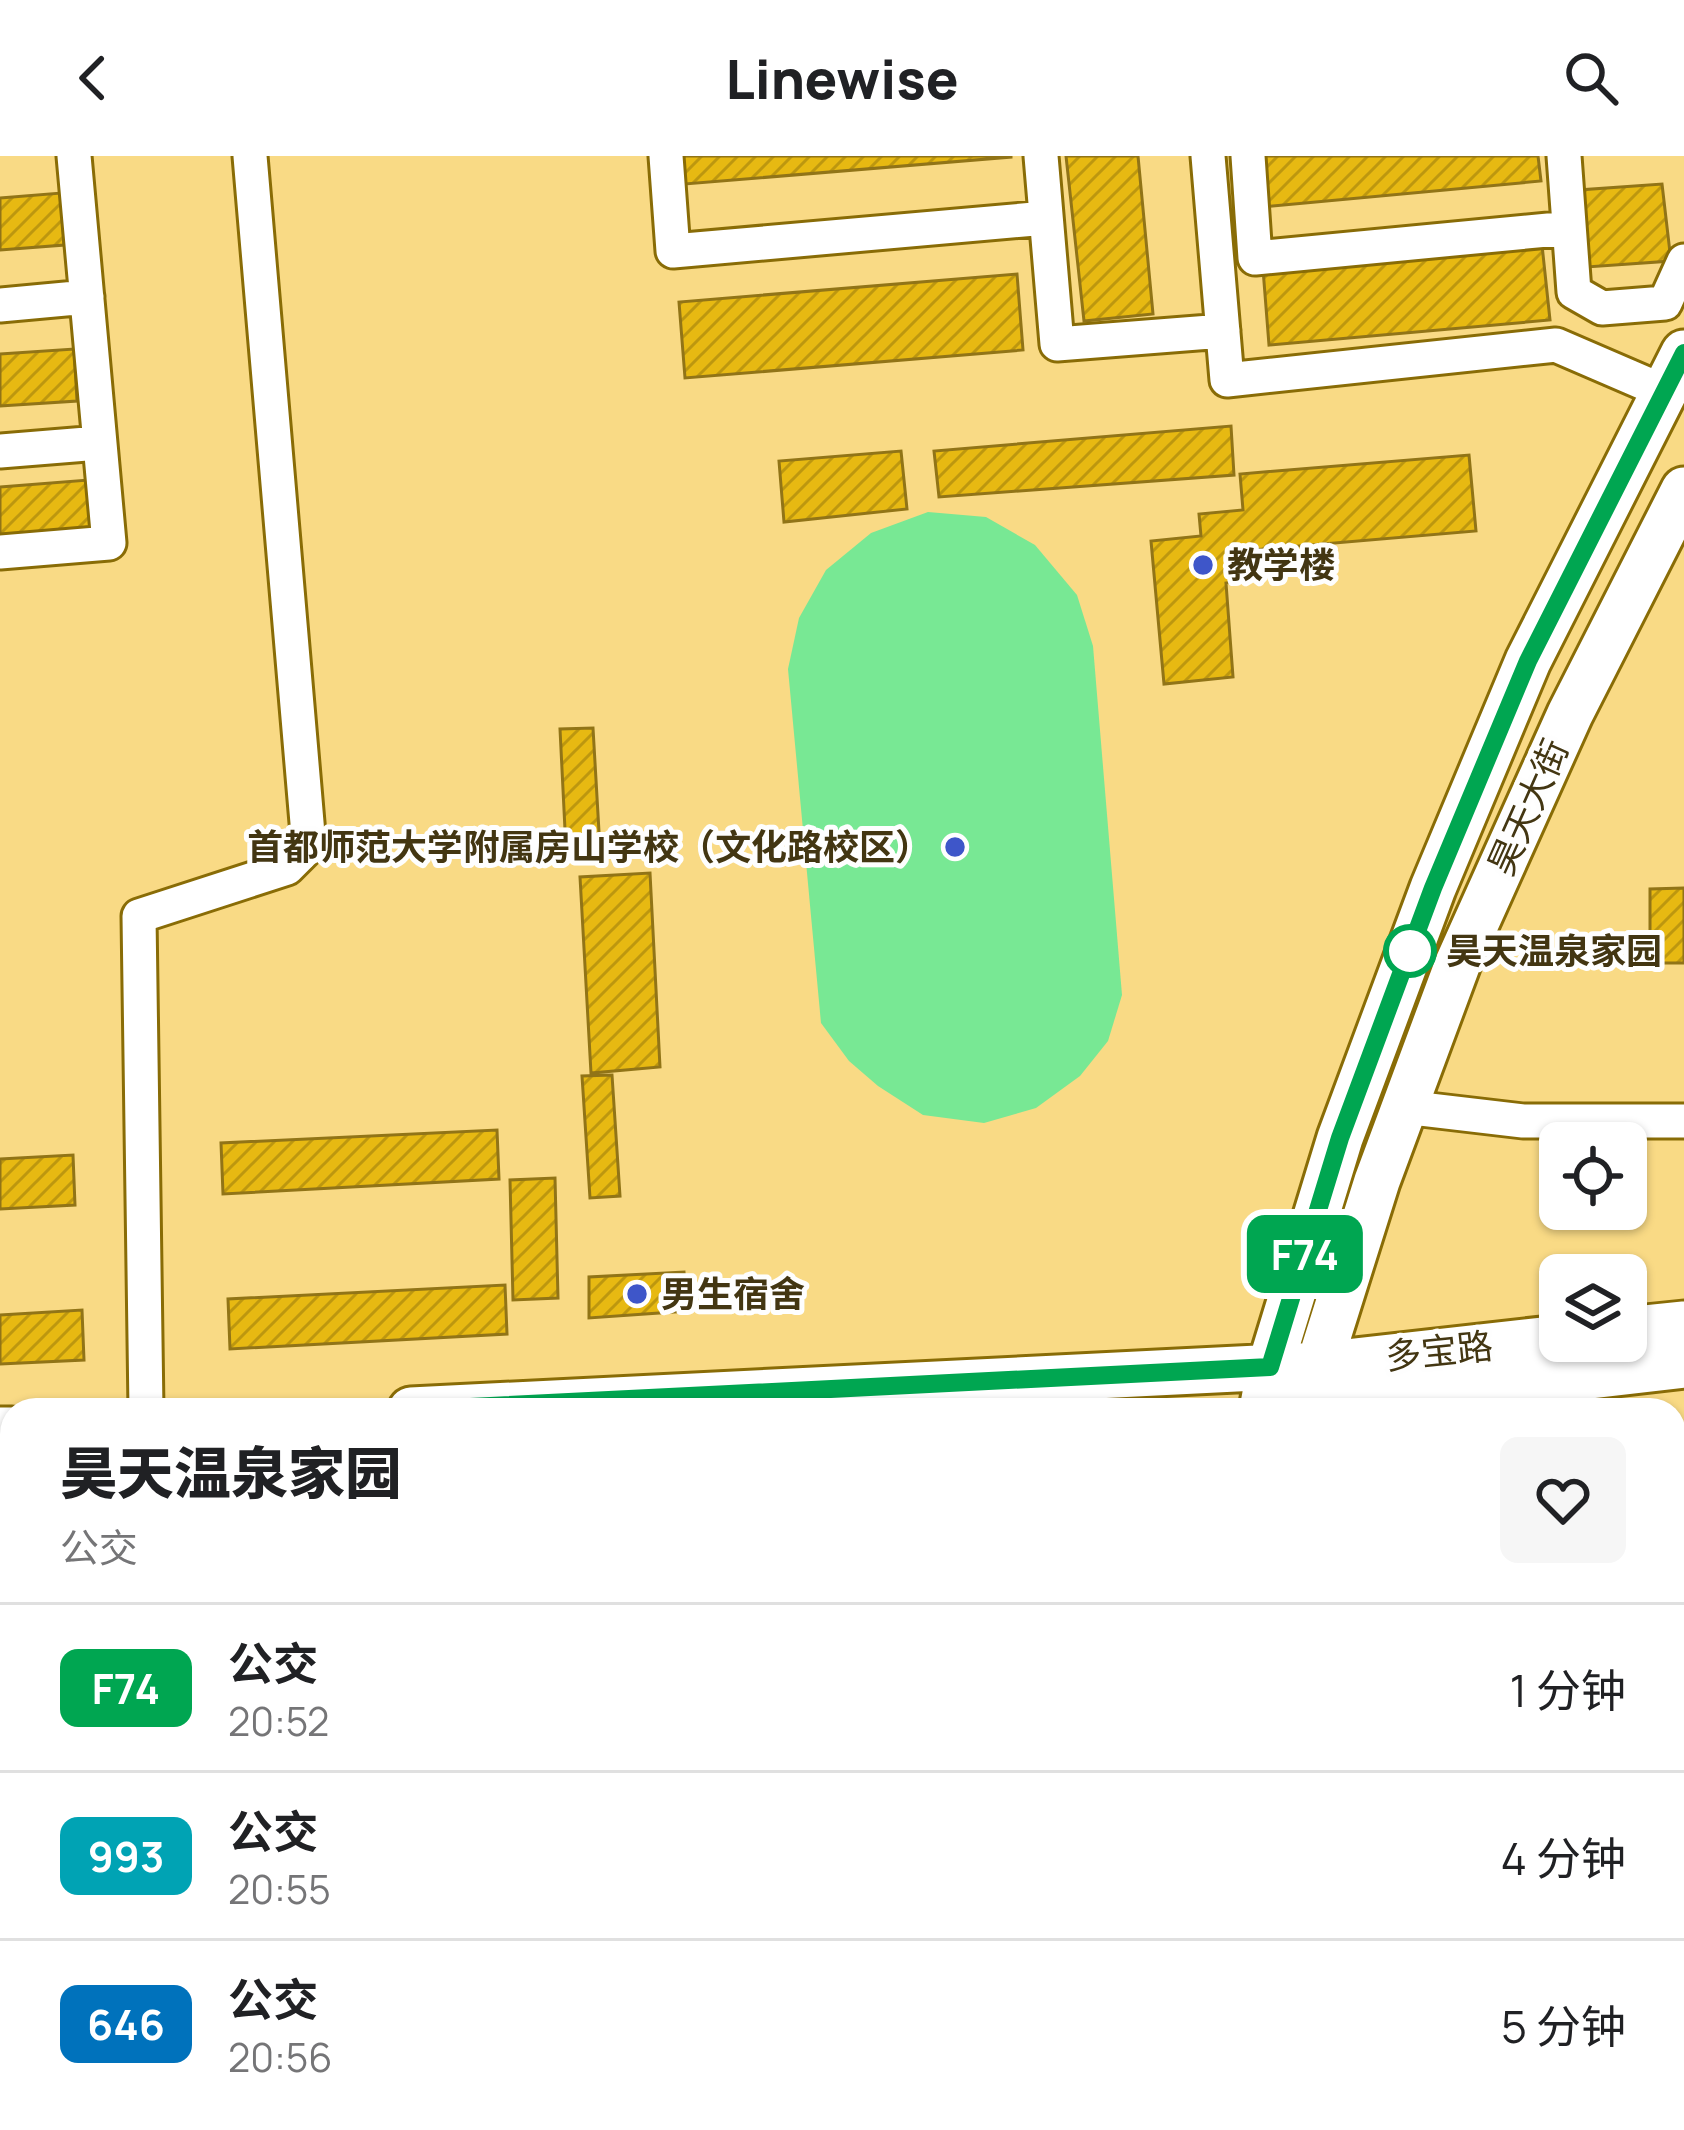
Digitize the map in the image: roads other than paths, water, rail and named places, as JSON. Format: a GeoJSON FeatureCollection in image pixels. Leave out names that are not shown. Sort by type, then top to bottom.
{"type":"FeatureCollection","features":[{"type":"Feature","properties":{"kind":"main road","name":"昊天大街"},"geometry":{"type":"LineString","coordinates":[[1266,1389],[1340,1138],[1433,888],[1528,661],[1674,373]]}},
{"type":"Feature","properties":{"kind":"main road","name":"昊天大街"},"geometry":{"type":"LineString","coordinates":[[1312,1398],[1377,1180],[1458,963],[1570,714],[1684,490]]}},
{"type":"Feature","properties":{"kind":"main road"},"geometry":{"type":"LineString","coordinates":[[1647,1328],[1684,1324]]}},
{"type":"Feature","properties":{"kind":"main road","name":"多宝路"},"geometry":{"type":"LineString","coordinates":[[900,1398],[1266,1389],[1319,1365],[1539,1339]]}},
{"type":"Feature","properties":{"kind":"main road","name":"多宝路"},"geometry":{"type":"LineString","coordinates":[[1412,1398],[1684,1366]]}},
{"type":"Feature","properties":{"kind":"street"},"geometry":{"type":"LineString","coordinates":[[0,552],[110,543],[74,156]]}},
{"type":"Feature","properties":{"kind":"street"},"geometry":{"type":"LineString","coordinates":[[146,1398],[139,916],[287,868],[309,845],[250,156]]}},
{"type":"Feature","properties":{"kind":"street"},"geometry":{"type":"LineString","coordinates":[[666,156],[673,251],[1046,218]]}},
{"type":"Feature","properties":{"kind":"street"},"geometry":{"type":"LineString","coordinates":[[1041,156],[1057,344],[1223,331]]}},
{"type":"Feature","properties":{"kind":"street"},"geometry":{"type":"LineString","coordinates":[[1208,156],[1227,380],[1556,345],[1674,373]]}},
{"type":"Feature","properties":{"kind":"street"},"geometry":{"type":"LineString","coordinates":[[1248,156],[1255,258],[1569,228]]}},
{"type":"Feature","properties":{"kind":"street"},"geometry":{"type":"LineString","coordinates":[[1564,156],[1574,292],[1602,308],[1665,303],[1684,261]]}},
{"type":"Feature","properties":{"kind":"street"},"geometry":{"type":"LineString","coordinates":[[0,304],[87,297]]}},
{"type":"Feature","properties":{"kind":"street"},"geometry":{"type":"LineString","coordinates":[[0,451],[99,443]]}},
{"type":"Feature","properties":{"kind":"street"},"geometry":{"type":"LineString","coordinates":[[1404,1107],[1523,1121],[1684,1121]]}},
{"type":"Feature","properties":{"kind":"place","name":"教学楼"},"geometry":{"type":"Point","coordinates":[1203,565]}},
{"type":"Feature","properties":{"kind":"place","name":"首都师范大学附属房山学校（文化路校区）"},"geometry":{"type":"Point","coordinates":[955,847]}},
{"type":"Feature","properties":{"kind":"place","name":"昊天温泉家园"},"geometry":{"type":"Point","coordinates":[1410,951]}},
{"type":"Feature","properties":{"kind":"place","name":"男生宿舍"},"geometry":{"type":"Point","coordinates":[637,1294]}}]}
